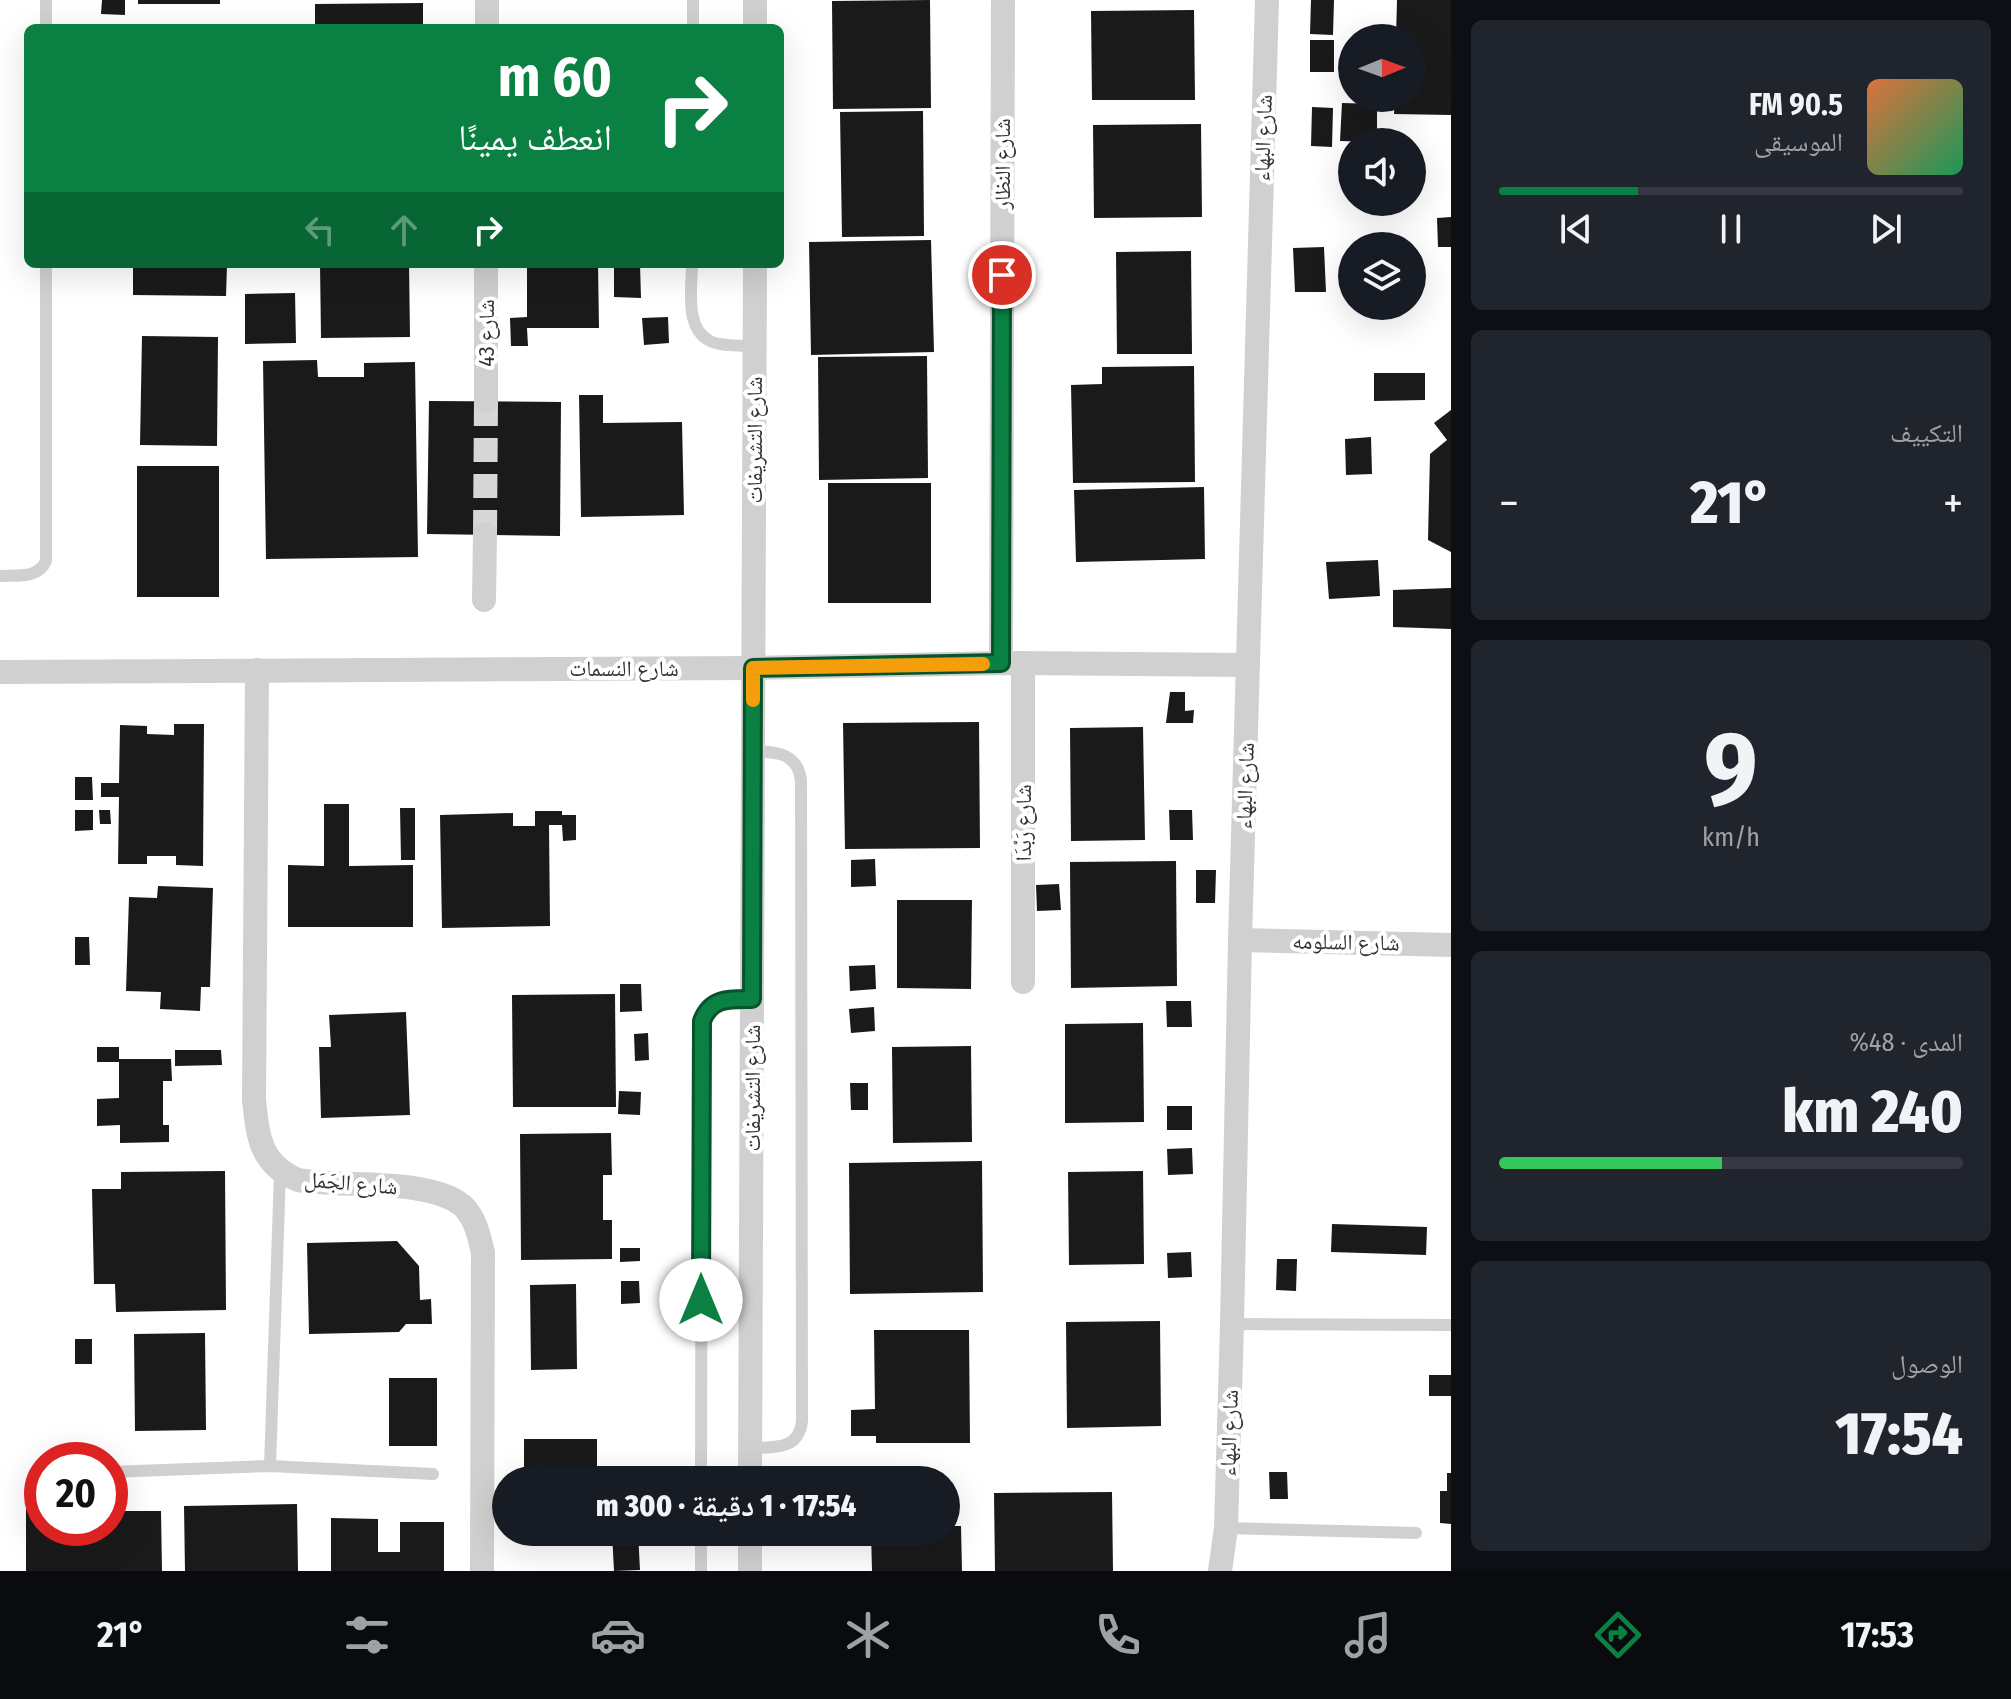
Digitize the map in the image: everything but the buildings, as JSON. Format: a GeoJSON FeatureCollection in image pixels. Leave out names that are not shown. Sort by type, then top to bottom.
{"type":"FeatureCollection","features":[{"type":"Feature","properties":{"kind":"street"},"geometry":{"type":"LineString","coordinates":[[487,0],[487,24]]}},
{"type":"Feature","properties":{"kind":"street"},"geometry":{"type":"LineString","coordinates":[[755,0],[755,24]]}},
{"type":"Feature","properties":{"kind":"street","name":"شارع النظار"},"geometry":{"type":"LineString","coordinates":[[1003,0],[1012,663]]}},
{"type":"Feature","properties":{"kind":"street","name":"شارع البهاء"},"geometry":{"type":"LineString","coordinates":[[1220,1571],[1226,1528],[1267,0]]}},
{"type":"Feature","properties":{"kind":"street","name":"شارع 43"},"geometry":{"type":"LineString","coordinates":[[486,268],[486,401]]}},
{"type":"Feature","properties":{"kind":"street","name":"شارع التشريفات"},"geometry":{"type":"LineString","coordinates":[[750,1466],[755,268]]}},
{"type":"Feature","properties":{"kind":"street"},"geometry":{"type":"LineString","coordinates":[[484,600],[485,534]]}},
{"type":"Feature","properties":{"kind":"street","name":"شارع النسمات"},"geometry":{"type":"LineString","coordinates":[[0,672],[753,668],[1012,663],[1248,665]]}},
{"type":"Feature","properties":{"kind":"street","name":"شارع رَبْدَا"},"geometry":{"type":"LineString","coordinates":[[1012,663],[1023,982]]}},
{"type":"Feature","properties":{"kind":"street","name":"شارع الجَمَل"},"geometry":{"type":"LineString","coordinates":[[257,670],[254,1100],[257,1132],[266,1157],[280,1173],[314,1183],[426,1189],[450,1197],[465,1208],[477,1227],[483,1253],[482,1571]]}},
{"type":"Feature","properties":{"kind":"street","name":"شارع السلومه"},"geometry":{"type":"LineString","coordinates":[[1240,940],[1451,945]]}},
{"type":"Feature","properties":{"kind":"street"},"geometry":{"type":"LineString","coordinates":[[750,1546],[750,1571]]}},
{"type":"Feature","properties":{"kind":"lane"},"geometry":{"type":"LineString","coordinates":[[46,0],[46,24]]}},
{"type":"Feature","properties":{"kind":"lane"},"geometry":{"type":"LineString","coordinates":[[693,0],[693,24]]}},
{"type":"Feature","properties":{"kind":"lane"},"geometry":{"type":"LineString","coordinates":[[0,576],[32,575],[46,561],[46,268]]}},
{"type":"Feature","properties":{"kind":"lane"},"geometry":{"type":"LineString","coordinates":[[692,268],[691,306],[697,328],[711,342],[755,346]]}},
{"type":"Feature","properties":{"kind":"lane"},"geometry":{"type":"LineString","coordinates":[[750,1448],[784,1447],[793,1443],[802,1421],[801,781],[797,765],[786,755],[753,751]]}},
{"type":"Feature","properties":{"kind":"lane"},"geometry":{"type":"LineString","coordinates":[[701,1466],[702,1021],[705,1013],[718,1001],[752,999]]}},
{"type":"Feature","properties":{"kind":"lane"},"geometry":{"type":"LineString","coordinates":[[270,1466],[280,1173]]}},
{"type":"Feature","properties":{"kind":"lane"},"geometry":{"type":"LineString","coordinates":[[1232,1324],[1451,1325]]}},
{"type":"Feature","properties":{"kind":"lane"},"geometry":{"type":"LineString","coordinates":[[128,1471],[270,1466],[433,1474]]}},
{"type":"Feature","properties":{"kind":"lane"},"geometry":{"type":"LineString","coordinates":[[1226,1528],[1416,1533]]}},
{"type":"Feature","properties":{"kind":"lane"},"geometry":{"type":"LineString","coordinates":[[701,1546],[701,1571]]}},
{"type":"Feature","properties":{"kind":"tunnel"},"geometry":{"type":"LineString","coordinates":[[485,534],[486,401]]}},
{"type":"Feature","properties":{"kind":"slow traffic"},"geometry":{"type":"LineString","coordinates":[[753,700],[753,668],[983,664]]}},
{"type":"Feature","properties":{"kind":"route"},"geometry":{"type":"LineString","coordinates":[[701,1300],[702,1021],[705,1013],[718,1001],[752,999],[753,668],[1001,663],[1002,275]]}}]}
